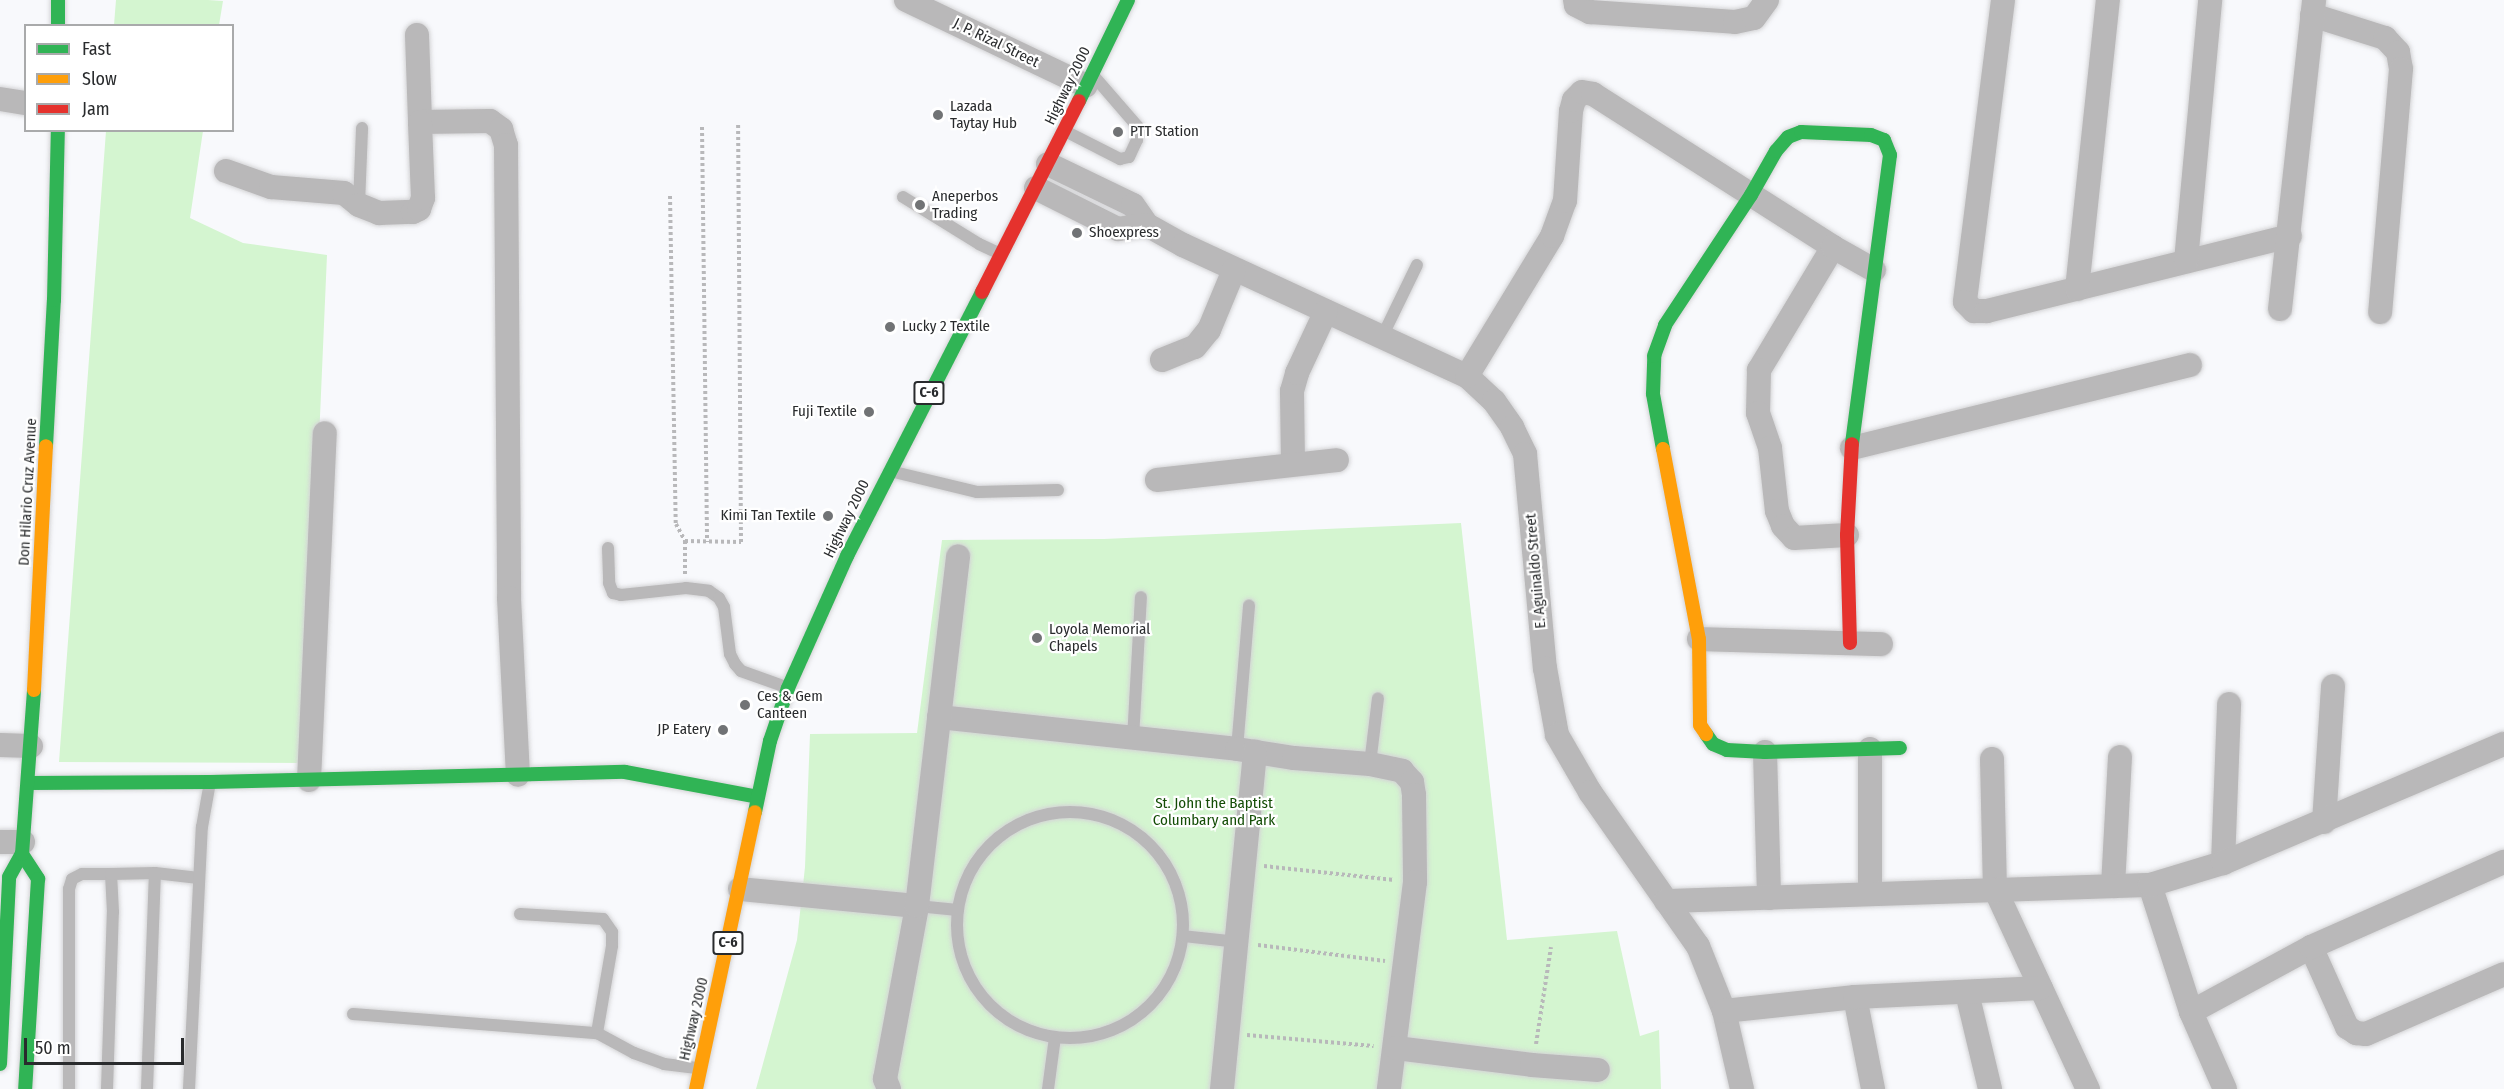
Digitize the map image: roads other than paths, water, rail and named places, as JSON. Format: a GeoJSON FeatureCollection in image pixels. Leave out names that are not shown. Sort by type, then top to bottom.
{"type":"FeatureCollection","features":[{"type":"Feature","properties":{"kind":"street"},"geometry":{"type":"LineString","coordinates":[[58,0],[58,24]]}},
{"type":"Feature","properties":{"kind":"street","name":"J. P. Rizal Street"},"geometry":{"type":"LineString","coordinates":[[906,0],[1089,81]]}},
{"type":"Feature","properties":{"kind":"street","name":"Highway 2000"},"geometry":{"type":"LineString","coordinates":[[696,1089],[770,741],[788,688],[847,556],[889,471],[1048,164],[1128,0]]}},
{"type":"Feature","properties":{"kind":"street"},"geometry":{"type":"LineString","coordinates":[[1575,0],[1576,5],[1590,12],[1735,22],[1754,18],[1767,0]]}},
{"type":"Feature","properties":{"kind":"street"},"geometry":{"type":"LineString","coordinates":[[2003,0],[1965,302],[1974,311],[1987,311],[2290,236]]}},
{"type":"Feature","properties":{"kind":"street"},"geometry":{"type":"LineString","coordinates":[[2077,288],[2108,0]]}},
{"type":"Feature","properties":{"kind":"street"},"geometry":{"type":"LineString","coordinates":[[2186,261],[2210,0]]}},
{"type":"Feature","properties":{"kind":"street"},"geometry":{"type":"LineString","coordinates":[[2280,309],[2290,236],[2313,8],[2385,38],[2398,52],[2401,69],[2380,312]]}},
{"type":"Feature","properties":{"kind":"street"},"geometry":{"type":"LineString","coordinates":[[226,171],[271,187],[344,192],[359,205],[378,213],[404,214],[419,208],[423,198],[417,35]]}},
{"type":"Feature","properties":{"kind":"street"},"geometry":{"type":"LineString","coordinates":[[1467,376],[1552,236],[1565,201],[1571,111],[1574,100],[1582,92],[1593,94],[1833,247],[1875,270]]}},
{"type":"Feature","properties":{"kind":"street"},"geometry":{"type":"LineString","coordinates":[[0,99],[24,103]]}},
{"type":"Feature","properties":{"kind":"street"},"geometry":{"type":"LineString","coordinates":[[420,122],[490,121],[501,129],[506,144],[509,598],[518,775]]}},
{"type":"Feature","properties":{"kind":"street","name":"Don Hilario Cruz Avenue"},"geometry":{"type":"LineString","coordinates":[[0,1064],[3,950],[9,877],[28,783],[31,746],[54,300],[58,132]]}},
{"type":"Feature","properties":{"kind":"street"},"geometry":{"type":"LineString","coordinates":[[1850,643],[1847,535],[1852,448],[1890,155],[1884,140],[1871,135],[1801,132],[1788,137],[1776,152],[1751,195],[1665,325],[1654,356],[1653,394],[1699,639],[1700,725],[1713,744],[1727,750],[1765,752],[1900,748]]}},
{"type":"Feature","properties":{"kind":"street","name":"E. Aguinaldo Street"},"geometry":{"type":"LineString","coordinates":[[1048,164],[1133,205],[1147,225],[1234,270],[1467,376],[1494,401],[1512,427],[1525,454],[1545,668],[1557,735],[1590,792],[1698,946],[1724,1011],[1742,1089]]}},
{"type":"Feature","properties":{"kind":"street"},"geometry":{"type":"LineString","coordinates":[[1035,189],[1118,229],[1147,225]]}},
{"type":"Feature","properties":{"kind":"street"},"geometry":{"type":"LineString","coordinates":[[1833,247],[1759,370],[1758,413],[1770,448],[1777,511],[1783,526],[1794,538],[1847,535]]}},
{"type":"Feature","properties":{"kind":"street"},"geometry":{"type":"LineString","coordinates":[[1162,360],[1196,347],[1209,330],[1234,270]]}},
{"type":"Feature","properties":{"kind":"street"},"geometry":{"type":"LineString","coordinates":[[1293,464],[1292,392],[1297,373],[1326,311]]}},
{"type":"Feature","properties":{"kind":"street"},"geometry":{"type":"LineString","coordinates":[[1852,448],[2190,365]]}},
{"type":"Feature","properties":{"kind":"street"},"geometry":{"type":"LineString","coordinates":[[309,780],[325,433]]}},
{"type":"Feature","properties":{"kind":"street"},"geometry":{"type":"LineString","coordinates":[[1157,480],[1337,460]]}},
{"type":"Feature","properties":{"kind":"street"},"geometry":{"type":"LineString","coordinates":[[889,1089],[885,1079],[895,1014],[917,906],[958,556]]}},
{"type":"Feature","properties":{"kind":"street"},"geometry":{"type":"LineString","coordinates":[[1699,639],[1881,644]]}},
{"type":"Feature","properties":{"kind":"street"},"geometry":{"type":"LineString","coordinates":[[2324,822],[2333,686]]}},
{"type":"Feature","properties":{"kind":"street"},"geometry":{"type":"LineString","coordinates":[[2223,863],[2229,704]]}},
{"type":"Feature","properties":{"kind":"street"},"geometry":{"type":"LineString","coordinates":[[939,717],[1246,750],[1294,758],[1370,764],[1402,771],[1412,782],[1414,795],[1415,882],[1396,1048],[1389,1089]]}},
{"type":"Feature","properties":{"kind":"street"},"geometry":{"type":"LineString","coordinates":[[1666,901],[2150,885],[2223,863],[2504,744]]}},
{"type":"Feature","properties":{"kind":"street"},"geometry":{"type":"LineString","coordinates":[[0,745],[31,746]]}},
{"type":"Feature","properties":{"kind":"street"},"geometry":{"type":"LineString","coordinates":[[1870,749],[1870,894]]}},
{"type":"Feature","properties":{"kind":"street"},"geometry":{"type":"LineString","coordinates":[[1222,1089],[1243,863],[1246,750]]}},
{"type":"Feature","properties":{"kind":"street"},"geometry":{"type":"LineString","coordinates":[[1765,752],[1769,898]]}},
{"type":"Feature","properties":{"kind":"street"},"geometry":{"type":"LineString","coordinates":[[2113,886],[2120,757]]}},
{"type":"Feature","properties":{"kind":"street"},"geometry":{"type":"LineString","coordinates":[[1992,759],[1995,889],[2088,1089]]}},
{"type":"Feature","properties":{"kind":"street"},"geometry":{"type":"LineString","coordinates":[[28,783],[210,782],[625,772],[758,797]]}},
{"type":"Feature","properties":{"kind":"street"},"geometry":{"type":"LineString","coordinates":[[15,846],[38,879],[25,1089]]}},
{"type":"Feature","properties":{"kind":"street"},"geometry":{"type":"LineString","coordinates":[[2191,1012],[2311,947],[2504,862]]}},
{"type":"Feature","properties":{"kind":"street"},"geometry":{"type":"LineString","coordinates":[[2150,885],[2191,1012],[2224,1089]]}},
{"type":"Feature","properties":{"kind":"street"},"geometry":{"type":"LineString","coordinates":[[740,889],[917,906]]}},
{"type":"Feature","properties":{"kind":"street"},"geometry":{"type":"LineString","coordinates":[[2311,947],[2347,1027],[2356,1033],[2366,1034],[2504,974]]}},
{"type":"Feature","properties":{"kind":"street"},"geometry":{"type":"LineString","coordinates":[[3,950],[33,954]]}},
{"type":"Feature","properties":{"kind":"street"},"geometry":{"type":"LineString","coordinates":[[1724,1011],[1855,997],[2041,988]]}},
{"type":"Feature","properties":{"kind":"street"},"geometry":{"type":"LineString","coordinates":[[1967,993],[1990,1089]]}},
{"type":"Feature","properties":{"kind":"street"},"geometry":{"type":"LineString","coordinates":[[1855,997],[1873,1089]]}},
{"type":"Feature","properties":{"kind":"street"},"geometry":{"type":"LineString","coordinates":[[1396,1048],[1532,1065],[1598,1070]]}},
{"type":"Feature","properties":{"kind":"street"},"geometry":{"type":"LineString","coordinates":[[0,1058],[27,1061]]}},
{"type":"Feature","properties":{"kind":"lane"},"geometry":{"type":"LineString","coordinates":[[1064,131],[1120,159],[1129,157],[1137,140],[1138,127],[1089,81]]}},
{"type":"Feature","properties":{"kind":"lane"},"geometry":{"type":"LineString","coordinates":[[359,205],[362,128]]}},
{"type":"Feature","properties":{"kind":"lane"},"geometry":{"type":"LineString","coordinates":[[903,197],[979,244],[1001,254]]}},
{"type":"Feature","properties":{"kind":"lane"},"geometry":{"type":"LineString","coordinates":[[1382,337],[1418,265]]}},
{"type":"Feature","properties":{"kind":"lane"},"geometry":{"type":"LineString","coordinates":[[889,471],[977,492],[1058,490]]}},
{"type":"Feature","properties":{"kind":"lane"},"geometry":{"type":"LineString","coordinates":[[608,548],[609,584],[613,593],[621,595],[686,588],[709,591],[719,598],[724,607],[730,654],[735,664],[741,671],[788,688]]}},
{"type":"Feature","properties":{"kind":"lane"},"geometry":{"type":"LineString","coordinates":[[1133,739],[1141,597]]}},
{"type":"Feature","properties":{"kind":"lane"},"geometry":{"type":"LineString","coordinates":[[1246,750],[1248,606]]}},
{"type":"Feature","properties":{"kind":"lane"},"geometry":{"type":"LineString","coordinates":[[1370,764],[1378,698]]}},
{"type":"Feature","properties":{"kind":"lane"},"geometry":{"type":"LineString","coordinates":[[189,1089],[202,827],[210,782]]}},
{"type":"Feature","properties":{"kind":"lane"},"geometry":{"type":"LineString","coordinates":[[1075,812],[1093,814],[1119,823],[1143,838],[1156,850],[1167,865],[1178,890],[1184,917],[1183,936],[1180,954],[1169,979],[1154,1001],[1140,1013],[1109,1031],[1073,1038],[1055,1036],[1021,1027],[1006,1018],[980,993],[970,978],[959,945],[958,910],[969,875],[991,845],[1021,824],[1038,817],[1075,812]]}},
{"type":"Feature","properties":{"kind":"lane"},"geometry":{"type":"LineString","coordinates":[[69,1089],[69,889],[72,879],[82,874],[155,873],[200,878]]}},
{"type":"Feature","properties":{"kind":"lane"},"geometry":{"type":"LineString","coordinates":[[147,1089],[155,873]]}},
{"type":"Feature","properties":{"kind":"lane"},"geometry":{"type":"LineString","coordinates":[[107,1089],[113,912],[111,874]]}},
{"type":"Feature","properties":{"kind":"lane"},"geometry":{"type":"LineString","coordinates":[[917,906],[958,910]]}},
{"type":"Feature","properties":{"kind":"lane"},"geometry":{"type":"LineString","coordinates":[[520,914],[603,919],[612,932],[612,946],[597,1033]]}},
{"type":"Feature","properties":{"kind":"lane"},"geometry":{"type":"LineString","coordinates":[[1183,936],[1237,942]]}},
{"type":"Feature","properties":{"kind":"lane"},"geometry":{"type":"LineString","coordinates":[[352,1014],[597,1033],[634,1053],[664,1064],[700,1068]]}},
{"type":"Feature","properties":{"kind":"lane"},"geometry":{"type":"LineString","coordinates":[[1048,1089],[1055,1036]]}},
{"type":"Feature","properties":{"kind":"place","name":"Lazada Taytay Hub"},"geometry":{"type":"Point","coordinates":[938,115]}},
{"type":"Feature","properties":{"kind":"place","name":"PTT Station"},"geometry":{"type":"Point","coordinates":[1118,132]}},
{"type":"Feature","properties":{"kind":"place","name":"Aneperbos Trading"},"geometry":{"type":"Point","coordinates":[920,205]}},
{"type":"Feature","properties":{"kind":"place","name":"Shoexpress"},"geometry":{"type":"Point","coordinates":[1077,233]}},
{"type":"Feature","properties":{"kind":"place","name":"Lucky 2 Textile"},"geometry":{"type":"Point","coordinates":[890,327]}},
{"type":"Feature","properties":{"kind":"place","name":"Fuji Textile"},"geometry":{"type":"Point","coordinates":[869,412]}},
{"type":"Feature","properties":{"kind":"place","name":"Kimi Tan Textile"},"geometry":{"type":"Point","coordinates":[828,516]}},
{"type":"Feature","properties":{"kind":"place","name":"Loyola Memorial Chapels"},"geometry":{"type":"Point","coordinates":[1037,638]}},
{"type":"Feature","properties":{"kind":"place","name":"Ces & Gem Canteen"},"geometry":{"type":"Point","coordinates":[745,705]}},
{"type":"Feature","properties":{"kind":"place","name":"JP Eatery"},"geometry":{"type":"Point","coordinates":[723,730]}},
{"type":"Feature","properties":{"kind":"park label","name":"St. John the Baptist Columbary and Park"},"geometry":{"type":"Point","coordinates":[1214,812]}}]}
